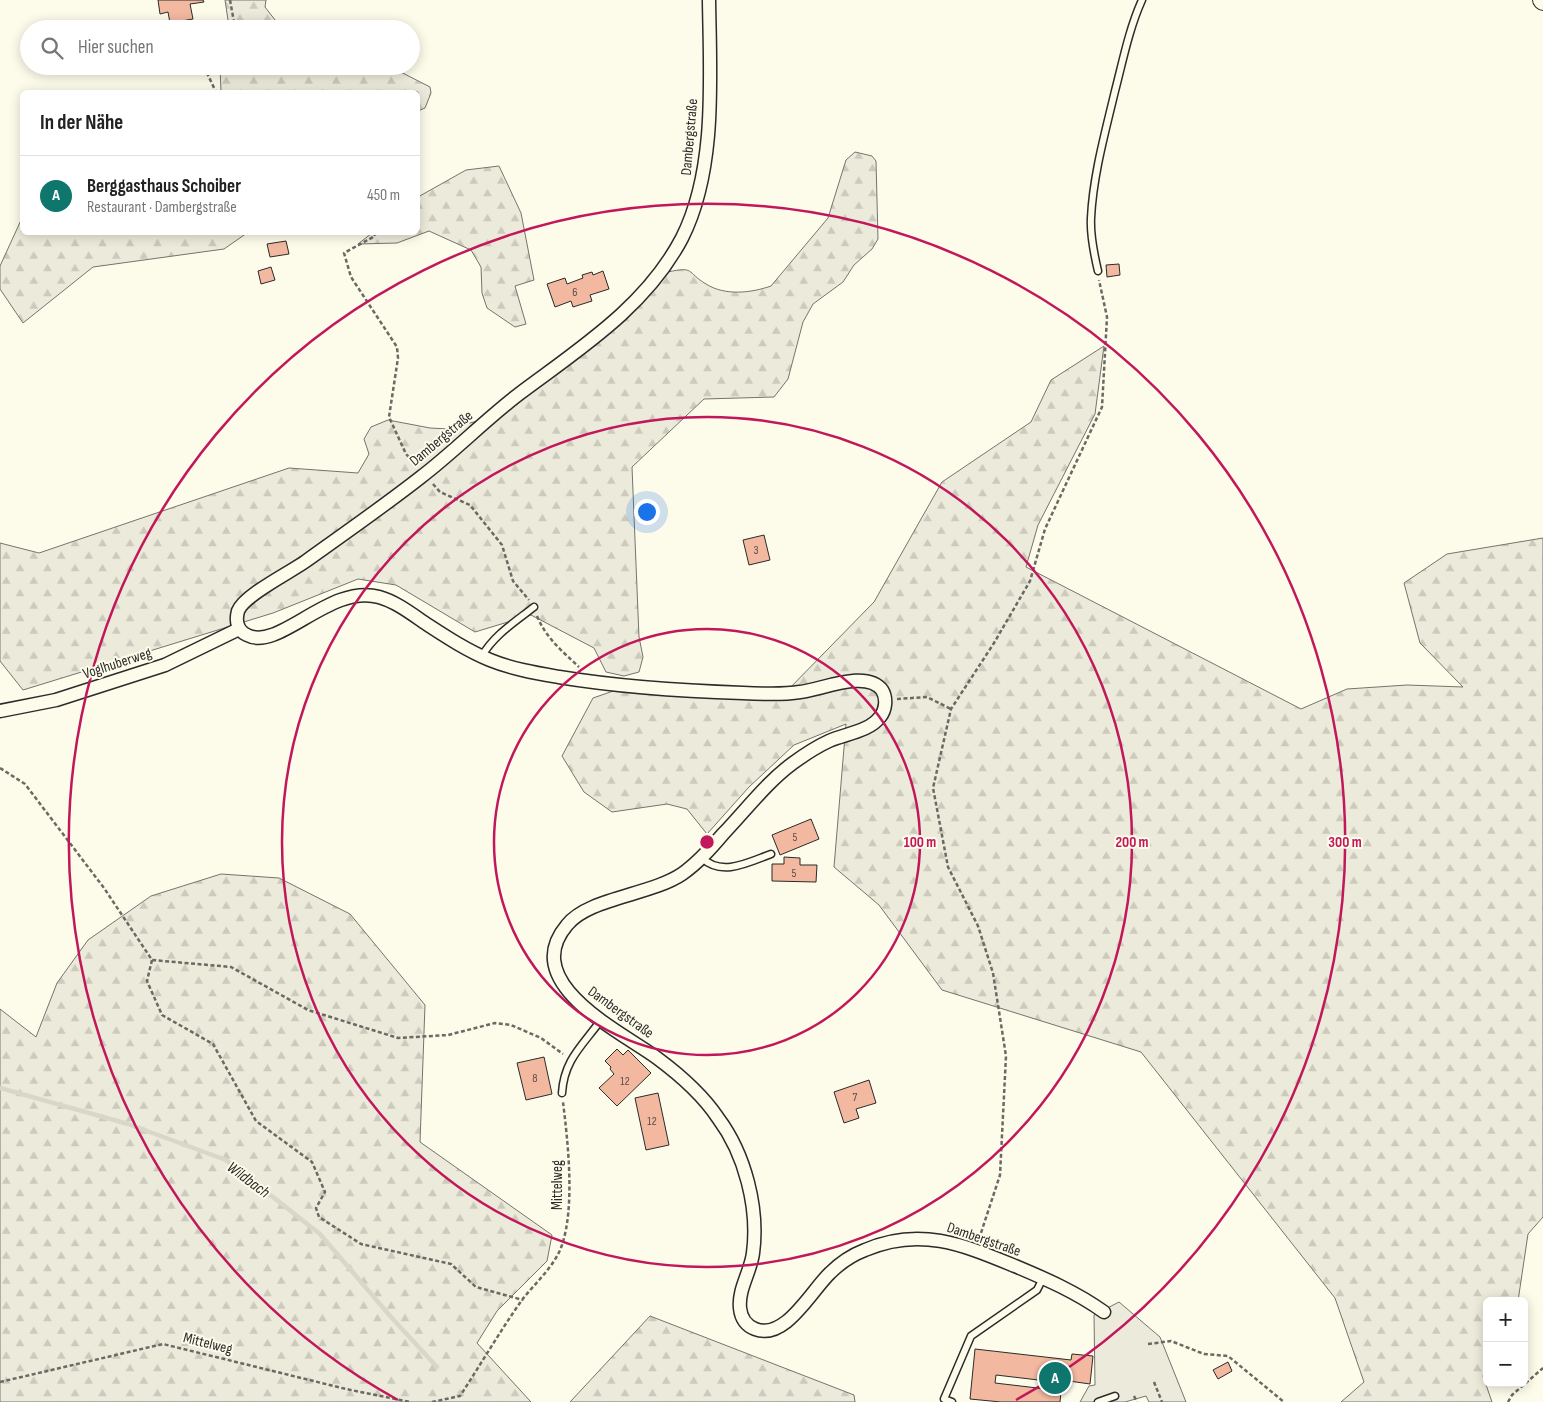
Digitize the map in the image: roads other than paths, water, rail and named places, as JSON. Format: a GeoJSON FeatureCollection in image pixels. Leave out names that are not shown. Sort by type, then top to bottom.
{"type":"FeatureCollection","features":[{"type":"Feature","properties":{"kind":"street","name":"Dambergstraße"},"geometry":{"type":"LineString","coordinates":[[238,629],[239,611],[245,602],[296,568],[425,474],[504,406],[627,310],[649,288],[669,260],[685,232],[701,185],[708,130],[709,0]]}},
{"type":"Feature","properties":{"kind":"street"},"geometry":{"type":"LineString","coordinates":[[238,629],[246,635],[257,638],[272,636],[337,601],[362,595],[374,596],[405,610],[458,644],[482,656]]}},
{"type":"Feature","properties":{"kind":"street","name":"Voglhuberweg"},"geometry":{"type":"LineString","coordinates":[[0,711],[56,700],[164,665],[238,629]]}},
{"type":"Feature","properties":{"kind":"street","name":"Dambergstraße"},"geometry":{"type":"LineString","coordinates":[[482,656],[496,663],[516,669],[586,682],[653,688],[771,694],[794,693],[862,680],[874,684],[882,690],[885,700],[880,718],[871,725],[827,742],[787,767],[770,782],[702,858],[687,871],[673,880],[582,912],[570,920],[561,932],[556,945],[555,960],[558,976],[566,990],[600,1020],[657,1058],[688,1083],[722,1123],[731,1139],[748,1183],[753,1213],[754,1248],[740,1304],[740,1313],[745,1322],[763,1332],[777,1329],[788,1321],[827,1275],[844,1260],[864,1250],[887,1242],[909,1238],[930,1238],[952,1242],[976,1250],[1043,1278],[1088,1300],[1104,1312]]}},
{"type":"Feature","properties":{"kind":"lane"},"geometry":{"type":"LineString","coordinates":[[1098,271],[1092,244],[1091,220],[1093,197],[1124,56],[1131,28],[1142,0]]}},
{"type":"Feature","properties":{"kind":"lane"},"geometry":{"type":"LineString","coordinates":[[482,656],[496,637],[534,607]]}},
{"type":"Feature","properties":{"kind":"lane"},"geometry":{"type":"LineString","coordinates":[[702,858],[707,863],[723,868],[746,863],[771,854]]}},
{"type":"Feature","properties":{"kind":"lane"},"geometry":{"type":"LineString","coordinates":[[562,1093],[563,1078],[571,1060],[600,1020]]}},
{"type":"Feature","properties":{"kind":"lane"},"geometry":{"type":"LineString","coordinates":[[952,1402],[944,1399],[971,1336],[1037,1290],[1043,1278]]}},
{"type":"Feature","properties":{"kind":"lane"},"geometry":{"type":"LineString","coordinates":[[1098,1402],[1115,1396]]}},
{"type":"Feature","properties":{"kind":"waterway","name":"Wildbach"},"geometry":{"type":"LineString","coordinates":[[0,1088],[128,1124],[226,1160],[320,1234],[391,1317],[437,1367]]}},
{"type":"Feature","properties":{"kind":"place","name":"Berggasthaus Schoiber"},"geometry":{"type":"Point","coordinates":[1055,1378]}}]}
